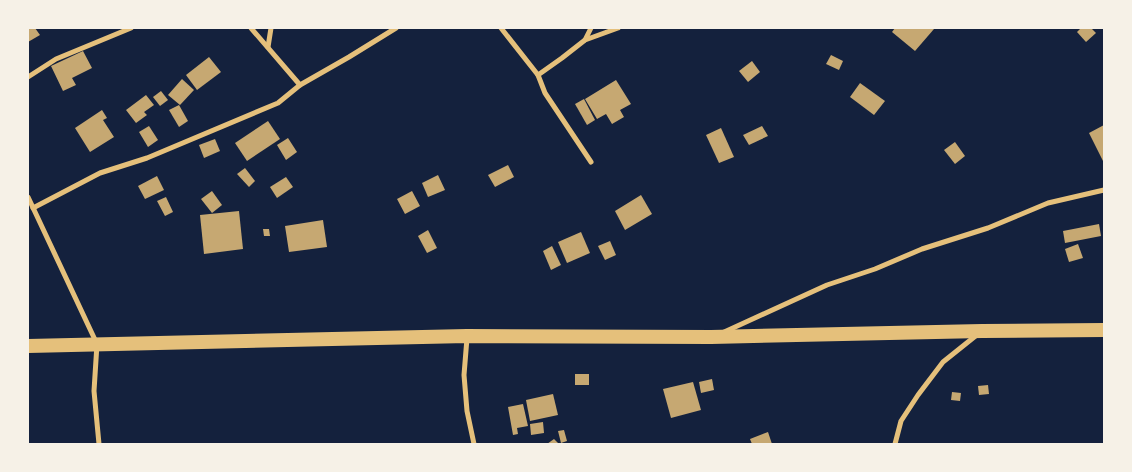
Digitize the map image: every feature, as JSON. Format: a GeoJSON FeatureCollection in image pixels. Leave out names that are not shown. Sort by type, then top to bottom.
{"type":"FeatureCollection","features":[{"type":"Feature","properties":{"kind":"highway"},"geometry":{"type":"LineString","coordinates":[[28,346],[467,336],[711,338],[1104,330]]}},
{"type":"Feature","properties":{"kind":"street"},"geometry":{"type":"LineString","coordinates":[[28,77],[56,59],[131,28]]}},
{"type":"Feature","properties":{"kind":"street"},"geometry":{"type":"LineString","coordinates":[[251,28],[300,85]]}},
{"type":"Feature","properties":{"kind":"street"},"geometry":{"type":"LineString","coordinates":[[268,47],[271,28]]}},
{"type":"Feature","properties":{"kind":"street"},"geometry":{"type":"LineString","coordinates":[[33,208],[100,173],[147,158],[278,103],[300,85],[396,28]]}},
{"type":"Feature","properties":{"kind":"street"},"geometry":{"type":"LineString","coordinates":[[501,28],[538,75],[545,93],[591,162]]}},
{"type":"Feature","properties":{"kind":"street"},"geometry":{"type":"LineString","coordinates":[[585,40],[591,28]]}},
{"type":"Feature","properties":{"kind":"street"},"geometry":{"type":"LineString","coordinates":[[538,75],[585,40],[618,28]]}},
{"type":"Feature","properties":{"kind":"street"},"geometry":{"type":"LineString","coordinates":[[711,338],[827,285],[875,269],[937,244],[988,228],[1048,203],[1104,190]]}},
{"type":"Feature","properties":{"kind":"street"},"geometry":{"type":"LineString","coordinates":[[28,197],[97,344],[94,391],[99,444]]}},
{"type":"Feature","properties":{"kind":"street"},"geometry":{"type":"LineString","coordinates":[[895,444],[901,421],[943,362],[982,331]]}},
{"type":"Feature","properties":{"kind":"street"},"geometry":{"type":"LineString","coordinates":[[467,336],[464,375],[467,411],[474,444]]}},
{"type":"Feature","properties":{"kind":"building"},"geometry":{"type":"Polygon","coordinates":[[[28,28],[35,28],[40,35],[28,42],[28,28]]]}},
{"type":"Feature","properties":{"kind":"building"},"geometry":{"type":"Polygon","coordinates":[[[895,28],[934,29],[915,51],[892,32],[895,28]]]}},
{"type":"Feature","properties":{"kind":"building"},"geometry":{"type":"Polygon","coordinates":[[[1081,28],[1091,28],[1096,33],[1086,42],[1077,32],[1081,28]]]}},
{"type":"Feature","properties":{"kind":"building"},"geometry":{"type":"Polygon","coordinates":[[[83,51],[92,68],[72,78],[76,85],[63,91],[51,66],[83,51]]]}},
{"type":"Feature","properties":{"kind":"building"},"geometry":{"type":"Polygon","coordinates":[[[831,55],[843,61],[839,70],[826,64],[831,55]]]}},
{"type":"Feature","properties":{"kind":"building"},"geometry":{"type":"Polygon","coordinates":[[[209,57],[221,72],[197,90],[186,75],[209,57]]]}},
{"type":"Feature","properties":{"kind":"building"},"geometry":{"type":"Polygon","coordinates":[[[752,61],[760,72],[748,82],[739,71],[752,61]]]}},
{"type":"Feature","properties":{"kind":"building"},"geometry":{"type":"Polygon","coordinates":[[[182,79],[194,90],[180,105],[168,95],[182,79]]]}},
{"type":"Feature","properties":{"kind":"building"},"geometry":{"type":"Polygon","coordinates":[[[616,80],[631,104],[620,110],[624,117],[612,124],[606,114],[597,119],[585,99],[616,80]]]}},
{"type":"Feature","properties":{"kind":"building"},"geometry":{"type":"Polygon","coordinates":[[[860,83],[885,101],[874,115],[850,97],[860,83]]]}},
{"type":"Feature","properties":{"kind":"building"},"geometry":{"type":"Polygon","coordinates":[[[161,91],[168,100],[160,106],[153,97],[161,91]]]}},
{"type":"Feature","properties":{"kind":"building"},"geometry":{"type":"Polygon","coordinates":[[[146,95],[154,105],[144,112],[147,115],[136,123],[126,110],[146,95]]]}},
{"type":"Feature","properties":{"kind":"building"},"geometry":{"type":"Polygon","coordinates":[[[584,99],[595,120],[587,125],[575,104],[584,99]]]}},
{"type":"Feature","properties":{"kind":"building"},"geometry":{"type":"Polygon","coordinates":[[[179,105],[188,121],[179,127],[169,110],[179,105]]]}},
{"type":"Feature","properties":{"kind":"building"},"geometry":{"type":"Polygon","coordinates":[[[102,110],[107,118],[103,120],[114,137],[90,152],[75,128],[102,110]]]}},
{"type":"Feature","properties":{"kind":"building"},"geometry":{"type":"Polygon","coordinates":[[[268,121],[280,139],[247,161],[235,143],[268,121]]]}},
{"type":"Feature","properties":{"kind":"building"},"geometry":{"type":"Polygon","coordinates":[[[1104,125],[1104,163],[1089,133],[1104,125]]]}},
{"type":"Feature","properties":{"kind":"building"},"geometry":{"type":"Polygon","coordinates":[[[149,126],[158,140],[148,147],[139,132],[149,126]]]}},
{"type":"Feature","properties":{"kind":"building"},"geometry":{"type":"Polygon","coordinates":[[[762,126],[768,136],[749,145],[743,135],[762,126]]]}},
{"type":"Feature","properties":{"kind":"building"},"geometry":{"type":"Polygon","coordinates":[[[721,128],[734,157],[719,163],[706,135],[721,128]]]}},
{"type":"Feature","properties":{"kind":"building"},"geometry":{"type":"Polygon","coordinates":[[[288,138],[297,152],[286,160],[277,145],[288,138]]]}},
{"type":"Feature","properties":{"kind":"building"},"geometry":{"type":"Polygon","coordinates":[[[215,139],[220,151],[204,158],[199,145],[215,139]]]}},
{"type":"Feature","properties":{"kind":"building"},"geometry":{"type":"Polygon","coordinates":[[[955,142],[965,156],[955,164],[944,150],[955,142]]]}},
{"type":"Feature","properties":{"kind":"building"},"geometry":{"type":"Polygon","coordinates":[[[508,165],[514,177],[495,187],[488,175],[508,165]]]}},
{"type":"Feature","properties":{"kind":"building"},"geometry":{"type":"Polygon","coordinates":[[[245,168],[255,181],[249,187],[237,174],[245,168]]]}},
{"type":"Feature","properties":{"kind":"building"},"geometry":{"type":"Polygon","coordinates":[[[438,175],[445,190],[428,197],[422,183],[438,175]]]}},
{"type":"Feature","properties":{"kind":"building"},"geometry":{"type":"Polygon","coordinates":[[[157,176],[164,190],[145,199],[138,186],[157,176]]]}},
{"type":"Feature","properties":{"kind":"building"},"geometry":{"type":"Polygon","coordinates":[[[286,177],[293,187],[277,198],[270,187],[286,177]]]}},
{"type":"Feature","properties":{"kind":"building"},"geometry":{"type":"Polygon","coordinates":[[[212,191],[222,205],[212,213],[201,199],[212,191]]]}},
{"type":"Feature","properties":{"kind":"building"},"geometry":{"type":"Polygon","coordinates":[[[412,191],[420,206],[405,214],[397,199],[412,191]]]}},
{"type":"Feature","properties":{"kind":"building"},"geometry":{"type":"Polygon","coordinates":[[[641,195],[652,214],[625,230],[615,211],[641,195]]]}},
{"type":"Feature","properties":{"kind":"building"},"geometry":{"type":"Polygon","coordinates":[[[166,197],[173,212],[165,216],[157,201],[166,197]]]}},
{"type":"Feature","properties":{"kind":"building"},"geometry":{"type":"Polygon","coordinates":[[[239,211],[243,249],[204,254],[200,215],[239,211]]]}},
{"type":"Feature","properties":{"kind":"building"},"geometry":{"type":"Polygon","coordinates":[[[323,220],[327,247],[289,252],[285,226],[323,220]]]}},
{"type":"Feature","properties":{"kind":"building"},"geometry":{"type":"Polygon","coordinates":[[[1099,224],[1101,236],[1065,243],[1063,231],[1099,224]]]}},
{"type":"Feature","properties":{"kind":"building"},"geometry":{"type":"Polygon","coordinates":[[[263,229],[269,229],[270,236],[264,236],[263,229]]]}},
{"type":"Feature","properties":{"kind":"building"},"geometry":{"type":"Polygon","coordinates":[[[428,230],[437,248],[427,253],[418,236],[428,230]]]}},
{"type":"Feature","properties":{"kind":"building"},"geometry":{"type":"Polygon","coordinates":[[[581,232],[590,253],[567,263],[558,242],[581,232]]]}},
{"type":"Feature","properties":{"kind":"building"},"geometry":{"type":"Polygon","coordinates":[[[610,241],[616,255],[605,260],[598,246],[610,241]]]}},
{"type":"Feature","properties":{"kind":"building"},"geometry":{"type":"Polygon","coordinates":[[[1078,244],[1083,258],[1069,262],[1065,249],[1078,244]]]}},
{"type":"Feature","properties":{"kind":"building"},"geometry":{"type":"Polygon","coordinates":[[[552,246],[561,265],[551,270],[543,251],[552,246]]]}},
{"type":"Feature","properties":{"kind":"building"},"geometry":{"type":"Polygon","coordinates":[[[575,374],[589,374],[589,385],[575,385],[575,374]]]}},
{"type":"Feature","properties":{"kind":"building"},"geometry":{"type":"Polygon","coordinates":[[[712,379],[714,390],[701,393],[699,382],[712,379]]]}},
{"type":"Feature","properties":{"kind":"building"},"geometry":{"type":"Polygon","coordinates":[[[693,382],[701,410],[671,418],[663,389],[693,382]]]}},
{"type":"Feature","properties":{"kind":"building"},"geometry":{"type":"Polygon","coordinates":[[[988,385],[989,394],[979,395],[978,386],[988,385]]]}},
{"type":"Feature","properties":{"kind":"building"},"geometry":{"type":"Polygon","coordinates":[[[952,392],[961,393],[960,401],[951,400],[952,392]]]}},
{"type":"Feature","properties":{"kind":"building"},"geometry":{"type":"Polygon","coordinates":[[[553,394],[558,415],[530,421],[526,400],[553,394]]]}},
{"type":"Feature","properties":{"kind":"building"},"geometry":{"type":"Polygon","coordinates":[[[523,404],[528,426],[517,428],[518,434],[513,435],[508,407],[523,404]]]}},
{"type":"Feature","properties":{"kind":"building"},"geometry":{"type":"Polygon","coordinates":[[[543,422],[544,433],[531,435],[530,424],[543,422]]]}},
{"type":"Feature","properties":{"kind":"building"},"geometry":{"type":"Polygon","coordinates":[[[564,430],[567,441],[561,443],[558,431],[564,430]]]}},
{"type":"Feature","properties":{"kind":"building"},"geometry":{"type":"Polygon","coordinates":[[[768,432],[772,444],[752,444],[750,439],[768,432]]]}},
{"type":"Feature","properties":{"kind":"building"},"geometry":{"type":"Polygon","coordinates":[[[554,439],[559,444],[547,444],[554,439]]]}}]}
